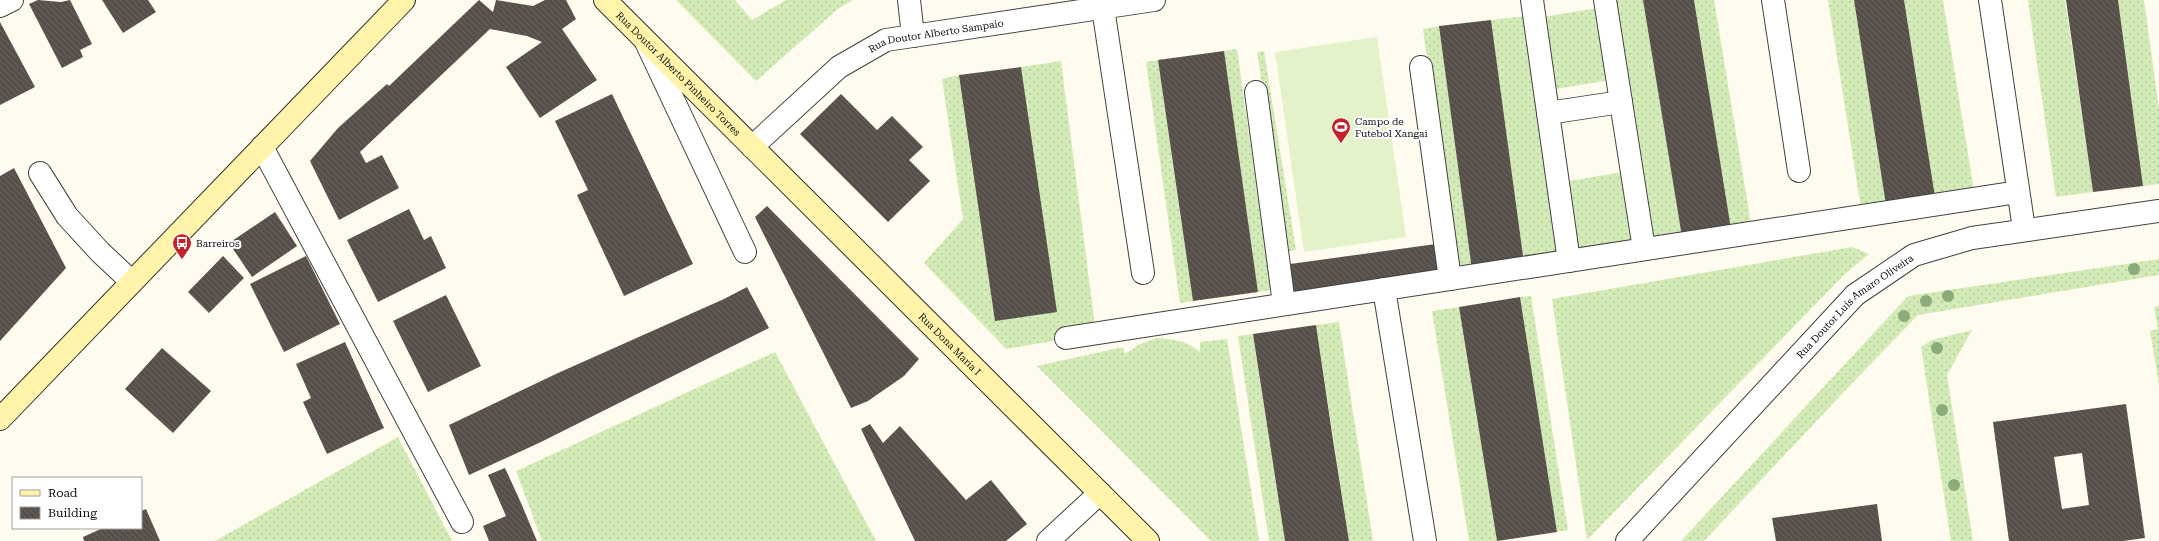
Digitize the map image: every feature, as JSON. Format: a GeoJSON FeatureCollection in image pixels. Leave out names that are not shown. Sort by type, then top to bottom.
{"type":"FeatureCollection","features":[{"type":"Feature","properties":{"kind":"main road"},"geometry":{"type":"LineString","coordinates":[[0,419],[404,0]]}},
{"type":"Feature","properties":{"kind":"main road","name":"Rua Doutor Alberto Pinheiro Torres"},"geometry":{"type":"LineString","coordinates":[[605,0],[752,147]]}},
{"type":"Feature","properties":{"kind":"main road","name":"Rua Dona Maria I"},"geometry":{"type":"LineString","coordinates":[[752,147],[953,349],[1148,541]]}},
{"type":"Feature","properties":{"kind":"street"},"geometry":{"type":"LineString","coordinates":[[0,6],[12,0]]}},
{"type":"Feature","properties":{"kind":"street"},"geometry":{"type":"LineString","coordinates":[[909,0],[913,36]]}},
{"type":"Feature","properties":{"kind":"street","name":"Rua Doutor Alberto Sampaio"},"geometry":{"type":"LineString","coordinates":[[752,147],[839,67],[886,40],[1154,0]]}},
{"type":"Feature","properties":{"kind":"street"},"geometry":{"type":"LineString","coordinates":[[1532,0],[1569,261]]}},
{"type":"Feature","properties":{"kind":"street"},"geometry":{"type":"LineString","coordinates":[[1605,0],[1644,249]]}},
{"type":"Feature","properties":{"kind":"street"},"geometry":{"type":"LineString","coordinates":[[1773,0],[1799,171]]}},
{"type":"Feature","properties":{"kind":"street"},"geometry":{"type":"LineString","coordinates":[[1990,0],[2024,229]]}},
{"type":"Feature","properties":{"kind":"street"},"geometry":{"type":"LineString","coordinates":[[1103,8],[1142,273]]}},
{"type":"Feature","properties":{"kind":"street"},"geometry":{"type":"LineString","coordinates":[[645,41],[745,252]]}},
{"type":"Feature","properties":{"kind":"street"},"geometry":{"type":"LineString","coordinates":[[1421,67],[1450,279]]}},
{"type":"Feature","properties":{"kind":"street"},"geometry":{"type":"LineString","coordinates":[[1256,92],[1284,304]]}},
{"type":"Feature","properties":{"kind":"street"},"geometry":{"type":"LineString","coordinates":[[1548,113],[1621,102]]}},
{"type":"Feature","properties":{"kind":"street"},"geometry":{"type":"LineString","coordinates":[[262,148],[462,522]]}},
{"type":"Feature","properties":{"kind":"street"},"geometry":{"type":"LineString","coordinates":[[40,172],[67,216],[100,252],[132,282]]}},
{"type":"Feature","properties":{"kind":"street"},"geometry":{"type":"LineString","coordinates":[[1066,338],[2018,192]]}},
{"type":"Feature","properties":{"kind":"street","name":"Rua Doutor Luís Amaro Oliveira"},"geometry":{"type":"LineString","coordinates":[[1627,541],[1855,295],[1914,255],[1972,238],[2024,229],[2159,211]]}},
{"type":"Feature","properties":{"kind":"street"},"geometry":{"type":"LineString","coordinates":[[1384,289],[1424,541]]}},
{"type":"Feature","properties":{"kind":"street"},"geometry":{"type":"LineString","coordinates":[[1048,541],[1100,493]]}},
{"type":"Feature","properties":{"kind":"green space"},"geometry":{"type":"Polygon","coordinates":[[[676,0],[735,0],[752,20],[786,0],[853,0],[839,8],[756,81],[676,0]]]}},
{"type":"Feature","properties":{"kind":"green space"},"geometry":{"type":"Polygon","coordinates":[[[1613,0],[1643,0],[1682,237],[1648,247],[1613,0]]]}},
{"type":"Feature","properties":{"kind":"green space"},"geometry":{"type":"Polygon","coordinates":[[[1694,0],[1714,0],[1752,230],[1731,229],[1694,0]]]}},
{"type":"Feature","properties":{"kind":"green space"},"geometry":{"type":"Polygon","coordinates":[[[1828,0],[1854,0],[1886,205],[1861,208],[1828,0]]]}},
{"type":"Feature","properties":{"kind":"green space"},"geometry":{"type":"Polygon","coordinates":[[[1904,0],[1943,0],[1974,191],[1935,197],[1904,0]]]}},
{"type":"Feature","properties":{"kind":"green space"},"geometry":{"type":"Polygon","coordinates":[[[2028,0],[2065,0],[2093,192],[2056,197],[2028,0]]]}},
{"type":"Feature","properties":{"kind":"green space"},"geometry":{"type":"Polygon","coordinates":[[[2118,0],[2144,0],[2159,109],[2159,184],[2143,186],[2118,0]]]}},
{"type":"Feature","properties":{"kind":"green space"},"geometry":{"type":"Polygon","coordinates":[[[1598,8],[1610,80],[1550,90],[1537,18],[1598,8]]]}},
{"type":"Feature","properties":{"kind":"green space"},"geometry":{"type":"Polygon","coordinates":[[[1525,16],[1558,258],[1524,263],[1491,20],[1525,16]]]}},
{"type":"Feature","properties":{"kind":"green space"},"geometry":{"type":"Polygon","coordinates":[[[1439,26],[1472,270],[1456,273],[1423,29],[1439,26]]]}},
{"type":"Feature","properties":{"kind":"green space","name":"Campo de Futebol Xangai"},"geometry":{"type":"Polygon","coordinates":[[[1377,37],[1406,237],[1304,252],[1275,52],[1377,37]]]}},
{"type":"Feature","properties":{"kind":"green space"},"geometry":{"type":"Polygon","coordinates":[[[1237,49],[1271,290],[1258,292],[1224,51],[1237,49]]]}},
{"type":"Feature","properties":{"kind":"green space"},"geometry":{"type":"Polygon","coordinates":[[[1264,51],[1296,250],[1289,251],[1257,52],[1264,51]]]}},
{"type":"Feature","properties":{"kind":"green space"},"geometry":{"type":"Polygon","coordinates":[[[1158,60],[1193,301],[1180,303],[1146,62],[1158,60]]]}},
{"type":"Feature","properties":{"kind":"green space"},"geometry":{"type":"Polygon","coordinates":[[[1061,61],[1096,334],[1006,349],[924,263],[963,219],[942,79],[959,75],[1056,312],[1021,67],[1061,61]]]}},
{"type":"Feature","properties":{"kind":"green space"},"geometry":{"type":"Polygon","coordinates":[[[1623,172],[1635,244],[1574,254],[1562,182],[1623,172]]]}},
{"type":"Feature","properties":{"kind":"green space"},"geometry":{"type":"Polygon","coordinates":[[[1852,247],[1869,254],[1845,274],[1587,540],[1552,299],[1852,247]]]}},
{"type":"Feature","properties":{"kind":"green space"},"geometry":{"type":"Polygon","coordinates":[[[2159,259],[2159,275],[1918,315],[1704,541],[1681,541],[1908,296],[2159,259]]]}},
{"type":"Feature","properties":{"kind":"green space"},"geometry":{"type":"Polygon","coordinates":[[[1531,296],[1568,530],[1557,532],[1520,297],[1531,296]]]}},
{"type":"Feature","properties":{"kind":"green space"},"geometry":{"type":"Polygon","coordinates":[[[2159,306],[2159,385],[2150,331],[2158,329],[2154,307],[2159,306]]]}},
{"type":"Feature","properties":{"kind":"green space"},"geometry":{"type":"Polygon","coordinates":[[[1459,307],[1497,541],[1469,541],[1432,311],[1459,307]]]}},
{"type":"Feature","properties":{"kind":"green space"},"geometry":{"type":"Polygon","coordinates":[[[1339,322],[1373,541],[1349,541],[1316,325],[1339,322]]]}},
{"type":"Feature","properties":{"kind":"green space"},"geometry":{"type":"Polygon","coordinates":[[[1972,330],[1947,375],[1973,541],[1951,541],[1921,347],[1932,340],[1972,330]]]}},
{"type":"Feature","properties":{"kind":"green space"},"geometry":{"type":"Polygon","coordinates":[[[1253,334],[1285,541],[1269,541],[1238,336],[1253,334]]]}},
{"type":"Feature","properties":{"kind":"green space"},"geometry":{"type":"Polygon","coordinates":[[[1157,338],[1180,341],[1190,345],[1200,352],[1200,342],[1227,339],[1259,541],[1211,541],[1037,366],[1123,347],[1125,354],[1140,344],[1157,338]]]}},
{"type":"Feature","properties":{"kind":"green space"},"geometry":{"type":"Polygon","coordinates":[[[775,352],[876,541],[542,541],[516,471],[775,352]]]}},
{"type":"Feature","properties":{"kind":"green space"},"geometry":{"type":"Polygon","coordinates":[[[398,437],[452,541],[215,541],[398,437]]]}},
{"type":"Feature","properties":{"kind":"building"},"geometry":{"type":"Polygon","coordinates":[[[38,0],[61,2],[70,0],[92,44],[80,50],[83,57],[62,68],[29,4],[38,0]]]}},
{"type":"Feature","properties":{"kind":"building"},"geometry":{"type":"Polygon","coordinates":[[[102,0],[148,0],[156,12],[123,33],[102,0]]]}},
{"type":"Feature","properties":{"kind":"building"},"geometry":{"type":"Polygon","coordinates":[[[479,0],[493,12],[496,0],[533,6],[545,0],[566,0],[576,19],[562,29],[597,80],[540,118],[506,67],[542,42],[527,36],[490,29],[360,152],[366,163],[382,155],[399,188],[339,220],[310,161],[338,128],[387,84],[389,86],[479,0]]]}},
{"type":"Feature","properties":{"kind":"building"},"geometry":{"type":"Polygon","coordinates":[[[1643,0],[1694,0],[1731,229],[1682,237],[1643,0]]]}},
{"type":"Feature","properties":{"kind":"building"},"geometry":{"type":"Polygon","coordinates":[[[1854,0],[1904,0],[1935,197],[1886,205],[1854,0]]]}},
{"type":"Feature","properties":{"kind":"building"},"geometry":{"type":"Polygon","coordinates":[[[2066,0],[2118,0],[2143,186],[2093,192],[2066,0]]]}},
{"type":"Feature","properties":{"kind":"building"},"geometry":{"type":"Polygon","coordinates":[[[1491,20],[1524,263],[1472,270],[1439,26],[1491,20]]]}},
{"type":"Feature","properties":{"kind":"building"},"geometry":{"type":"Polygon","coordinates":[[[0,22],[35,87],[0,105],[0,22]]]}},
{"type":"Feature","properties":{"kind":"building"},"geometry":{"type":"Polygon","coordinates":[[[1224,51],[1258,292],[1193,301],[1158,60],[1224,51]]]}},
{"type":"Feature","properties":{"kind":"building"},"geometry":{"type":"Polygon","coordinates":[[[1021,67],[1057,312],[995,321],[959,75],[1021,67]]]}},
{"type":"Feature","properties":{"kind":"building"},"geometry":{"type":"Polygon","coordinates":[[[612,94],[693,264],[624,296],[577,195],[588,190],[555,121],[612,94]]]}},
{"type":"Feature","properties":{"kind":"building"},"geometry":{"type":"Polygon","coordinates":[[[841,94],[877,130],[892,116],[923,147],[909,160],[930,181],[888,222],[800,134],[841,94]]]}},
{"type":"Feature","properties":{"kind":"building"},"geometry":{"type":"Polygon","coordinates":[[[14,168],[66,268],[0,341],[0,176],[14,168]]]}},
{"type":"Feature","properties":{"kind":"building"},"geometry":{"type":"Polygon","coordinates":[[[767,206],[919,359],[904,376],[868,401],[851,408],[755,217],[767,206]]]}},
{"type":"Feature","properties":{"kind":"building"},"geometry":{"type":"Polygon","coordinates":[[[409,209],[424,240],[431,236],[446,268],[378,302],[347,240],[409,209]]]}},
{"type":"Feature","properties":{"kind":"building"},"geometry":{"type":"Polygon","coordinates":[[[275,212],[297,246],[252,277],[229,243],[275,212]]]}},
{"type":"Feature","properties":{"kind":"building"},"geometry":{"type":"Polygon","coordinates":[[[1436,244],[1441,276],[1294,295],[1290,264],[1436,244]]]}},
{"type":"Feature","properties":{"kind":"building"},"geometry":{"type":"Polygon","coordinates":[[[223,256],[244,278],[209,313],[188,292],[223,256]]]}},
{"type":"Feature","properties":{"kind":"building"},"geometry":{"type":"Polygon","coordinates":[[[306,256],[340,324],[284,352],[250,284],[306,256]]]}},
{"type":"Feature","properties":{"kind":"building"},"geometry":{"type":"Polygon","coordinates":[[[747,287],[769,328],[541,442],[469,475],[449,425],[558,373],[724,299],[747,287]]]}},
{"type":"Feature","properties":{"kind":"building"},"geometry":{"type":"Polygon","coordinates":[[[446,295],[481,366],[428,392],[393,321],[446,295]]]}},
{"type":"Feature","properties":{"kind":"building"},"geometry":{"type":"Polygon","coordinates":[[[1520,297],[1557,532],[1497,541],[1459,307],[1520,297]]]}},
{"type":"Feature","properties":{"kind":"building"},"geometry":{"type":"Polygon","coordinates":[[[1316,325],[1349,541],[1285,541],[1253,334],[1316,325]]]}},
{"type":"Feature","properties":{"kind":"building"},"geometry":{"type":"Polygon","coordinates":[[[345,342],[384,428],[327,454],[303,402],[311,398],[296,364],[345,342]]]}},
{"type":"Feature","properties":{"kind":"building"},"geometry":{"type":"Polygon","coordinates":[[[162,348],[211,391],[173,433],[125,389],[162,348]]]}},
{"type":"Feature","properties":{"kind":"building"},"geometry":{"type":"Polygon","coordinates":[[[2126,404],[2145,538],[2123,541],[2009,541],[1993,422],[2126,404]],[[2082,453],[2054,457],[2062,509],[2089,505],[2082,453]]]}},
{"type":"Feature","properties":{"kind":"building"},"geometry":{"type":"Polygon","coordinates":[[[870,424],[883,443],[900,426],[966,500],[991,480],[1027,524],[1006,541],[915,541],[861,429],[870,424]]]}},
{"type":"Feature","properties":{"kind":"building"},"geometry":{"type":"Polygon","coordinates":[[[505,468],[537,541],[489,541],[483,526],[506,516],[488,475],[505,468]]]}},
{"type":"Feature","properties":{"kind":"building"},"geometry":{"type":"Polygon","coordinates":[[[1877,504],[1882,541],[1776,541],[1772,518],[1877,504]]]}},
{"type":"Feature","properties":{"kind":"building"},"geometry":{"type":"Polygon","coordinates":[[[146,509],[160,541],[84,541],[83,537],[101,529],[142,529],[142,511],[146,509]]]}},
{"type":"Feature","properties":{"kind":"place","name":"Campo de Futebol Xangai"},"geometry":{"type":"Point","coordinates":[1341,144]}},
{"type":"Feature","properties":{"kind":"place","name":"Barreiros"},"geometry":{"type":"Point","coordinates":[182,260]}}]}
